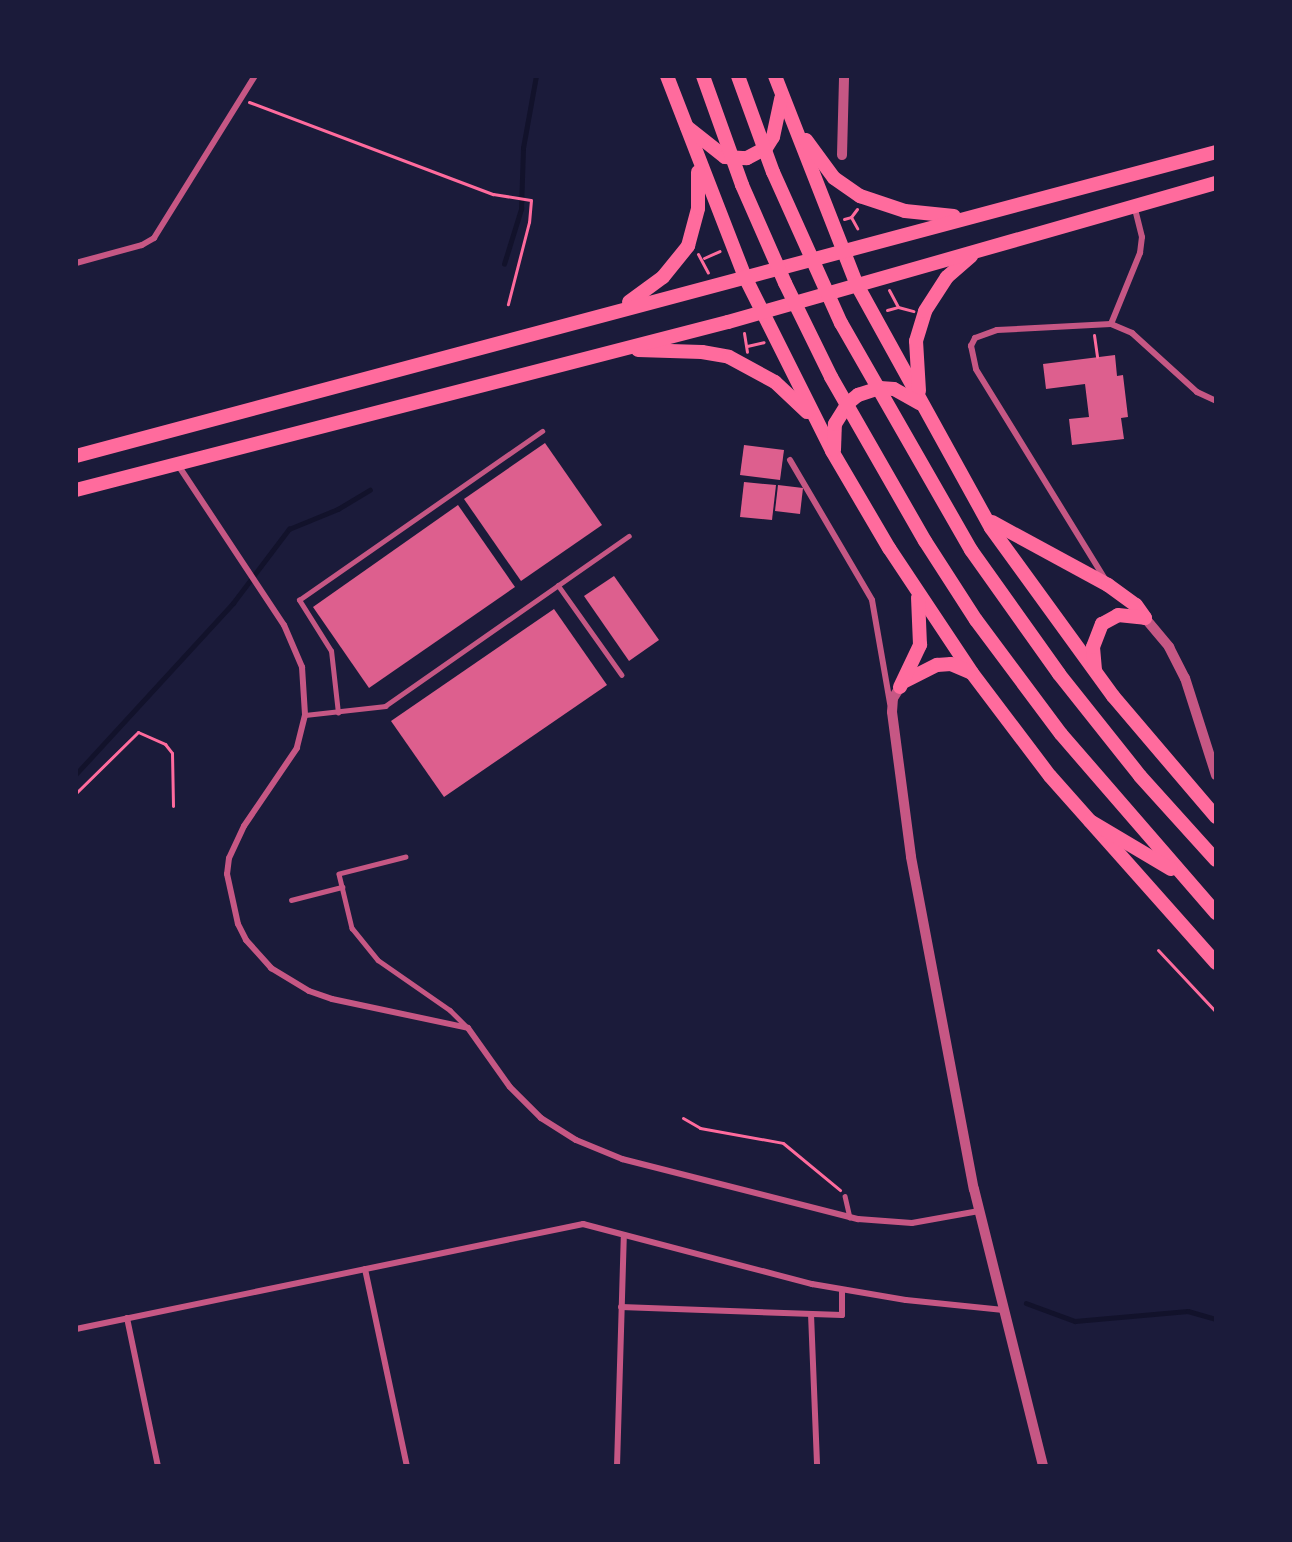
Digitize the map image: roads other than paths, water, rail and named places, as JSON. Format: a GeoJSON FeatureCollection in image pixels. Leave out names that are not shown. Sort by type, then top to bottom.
{"type":"FeatureCollection","features":[{"type":"Feature","properties":{"kind":"main road"},"geometry":{"type":"LineString","coordinates":[[667,76],[693,149],[762,313],[836,457],[911,583],[972,673],[1050,776],[1215,963]]}},
{"type":"Feature","properties":{"kind":"main road"},"geometry":{"type":"LineString","coordinates":[[703,76],[742,185],[831,377],[925,541],[1032,696],[1215,913]]}},
{"type":"Feature","properties":{"kind":"main road"},"geometry":{"type":"LineString","coordinates":[[738,76],[773,172],[841,323],[971,550],[1059,674],[1140,776],[1215,860]]}},
{"type":"Feature","properties":{"kind":"main road"},"geometry":{"type":"LineString","coordinates":[[775,76],[857,285],[986,517],[1095,672],[1171,768],[1215,817]]}},
{"type":"Feature","properties":{"kind":"main road"},"geometry":{"type":"LineString","coordinates":[[684,123],[725,157],[747,158],[766,148],[773,137],[784,100]]}},
{"type":"Feature","properties":{"kind":"main road"},"geometry":{"type":"LineString","coordinates":[[784,100],[824,167],[860,196],[921,214],[980,214]]}},
{"type":"Feature","properties":{"kind":"main road"},"geometry":{"type":"LineString","coordinates":[[603,314],[648,290],[684,253],[692,238],[698,208],[693,149]]}},
{"type":"Feature","properties":{"kind":"main road"},"geometry":{"type":"LineString","coordinates":[[76,456],[1215,152]]}},
{"type":"Feature","properties":{"kind":"main road"},"geometry":{"type":"LineString","coordinates":[[76,490],[177,462],[762,313],[1215,183]]}},
{"type":"Feature","properties":{"kind":"main road"},"geometry":{"type":"LineString","coordinates":[[922,404],[915,357],[925,311],[947,277],[977,252]]}},
{"type":"Feature","properties":{"kind":"main road"},"geometry":{"type":"LineString","coordinates":[[602,353],[672,350],[729,357],[775,382],[820,427]]}},
{"type":"Feature","properties":{"kind":"main road"},"geometry":{"type":"LineString","coordinates":[[836,457],[835,424],[848,403],[858,395],[880,388],[894,389],[922,404]]}},
{"type":"Feature","properties":{"kind":"main road"},"geometry":{"type":"LineString","coordinates":[[986,517],[1029,545],[1108,585],[1136,605],[1145,618]]}},
{"type":"Feature","properties":{"kind":"main road"},"geometry":{"type":"LineString","coordinates":[[900,687],[917,655],[921,632],[920,608],[911,583]]}},
{"type":"Feature","properties":{"kind":"main road"},"geometry":{"type":"LineString","coordinates":[[1095,672],[1093,647],[1102,624],[1118,615],[1145,618]]}},
{"type":"Feature","properties":{"kind":"main road"},"geometry":{"type":"LineString","coordinates":[[900,687],[916,673],[937,665],[951,664],[972,673]]}},
{"type":"Feature","properties":{"kind":"main road"},"geometry":{"type":"LineString","coordinates":[[1090,821],[1181,875]]}},
{"type":"Feature","properties":{"kind":"street"},"geometry":{"type":"LineString","coordinates":[[76,263],[142,245],[154,238],[255,76]]}},
{"type":"Feature","properties":{"kind":"street"},"geometry":{"type":"LineString","coordinates":[[842,155],[844,76]]}},
{"type":"Feature","properties":{"kind":"street"},"geometry":{"type":"LineString","coordinates":[[1112,324],[1140,253],[1142,237],[1134,206]]}},
{"type":"Feature","properties":{"kind":"street"},"geometry":{"type":"LineString","coordinates":[[1108,585],[976,369],[971,346],[985,332],[1112,324],[1132,333],[1197,392],[1215,401]]}},
{"type":"Feature","properties":{"kind":"street"},"geometry":{"type":"LineString","coordinates":[[790,460],[872,600],[892,712],[911,857],[979,1211],[1043,1466]]}},
{"type":"Feature","properties":{"kind":"street"},"geometry":{"type":"LineString","coordinates":[[177,462],[274,611],[299,657],[305,683],[303,732],[289,764],[244,826],[229,858],[228,891],[246,940],[271,968],[309,991],[468,1028],[525,1103],[576,1140],[622,1159],[850,1217],[912,1223],[979,1211]]}},
{"type":"Feature","properties":{"kind":"street"},"geometry":{"type":"LineString","coordinates":[[1145,618],[1169,647],[1185,678],[1215,775]]}},
{"type":"Feature","properties":{"kind":"street"},"geometry":{"type":"LineString","coordinates":[[892,712],[892,698],[900,687]]}},
{"type":"Feature","properties":{"kind":"street"},"geometry":{"type":"LineString","coordinates":[[76,1329],[584,1224],[812,1284],[842,1290],[1003,1310]]}},
{"type":"Feature","properties":{"kind":"street"},"geometry":{"type":"LineString","coordinates":[[617,1466],[624,1235]]}},
{"type":"Feature","properties":{"kind":"street"},"geometry":{"type":"LineString","coordinates":[[365,1269],[407,1466]]}},
{"type":"Feature","properties":{"kind":"street"},"geometry":{"type":"LineString","coordinates":[[621,1307],[842,1316],[842,1290]]}},
{"type":"Feature","properties":{"kind":"street"},"geometry":{"type":"LineString","coordinates":[[811,1314],[817,1466]]}},
{"type":"Feature","properties":{"kind":"street"},"geometry":{"type":"LineString","coordinates":[[127,1318],[158,1466]]}},
{"type":"Feature","properties":{"kind":"lane"},"geometry":{"type":"LineString","coordinates":[[338,713],[331,651],[299,600],[542,431]]}},
{"type":"Feature","properties":{"kind":"lane"},"geometry":{"type":"LineString","coordinates":[[305,715],[385,706],[630,536]]}},
{"type":"Feature","properties":{"kind":"lane"},"geometry":{"type":"LineString","coordinates":[[558,585],[622,675]]}},
{"type":"Feature","properties":{"kind":"lane"},"geometry":{"type":"LineString","coordinates":[[406,857],[339,874],[352,928],[366,948],[393,972],[450,1010],[468,1028]]}},
{"type":"Feature","properties":{"kind":"lane"},"geometry":{"type":"LineString","coordinates":[[291,900],[342,887]]}},
{"type":"Feature","properties":{"kind":"lane"},"geometry":{"type":"LineString","coordinates":[[845,1196],[850,1217]]}},
{"type":"Feature","properties":{"kind":"waterway"},"geometry":{"type":"LineString","coordinates":[[504,264],[521,209],[523,148],[536,76]]}},
{"type":"Feature","properties":{"kind":"waterway"},"geometry":{"type":"LineString","coordinates":[[76,774],[233,603],[289,529],[338,509],[370,490]]}},
{"type":"Feature","properties":{"kind":"waterway"},"geometry":{"type":"LineString","coordinates":[[1026,1303],[1075,1321],[1188,1311],[1216,1319]]}}]}
